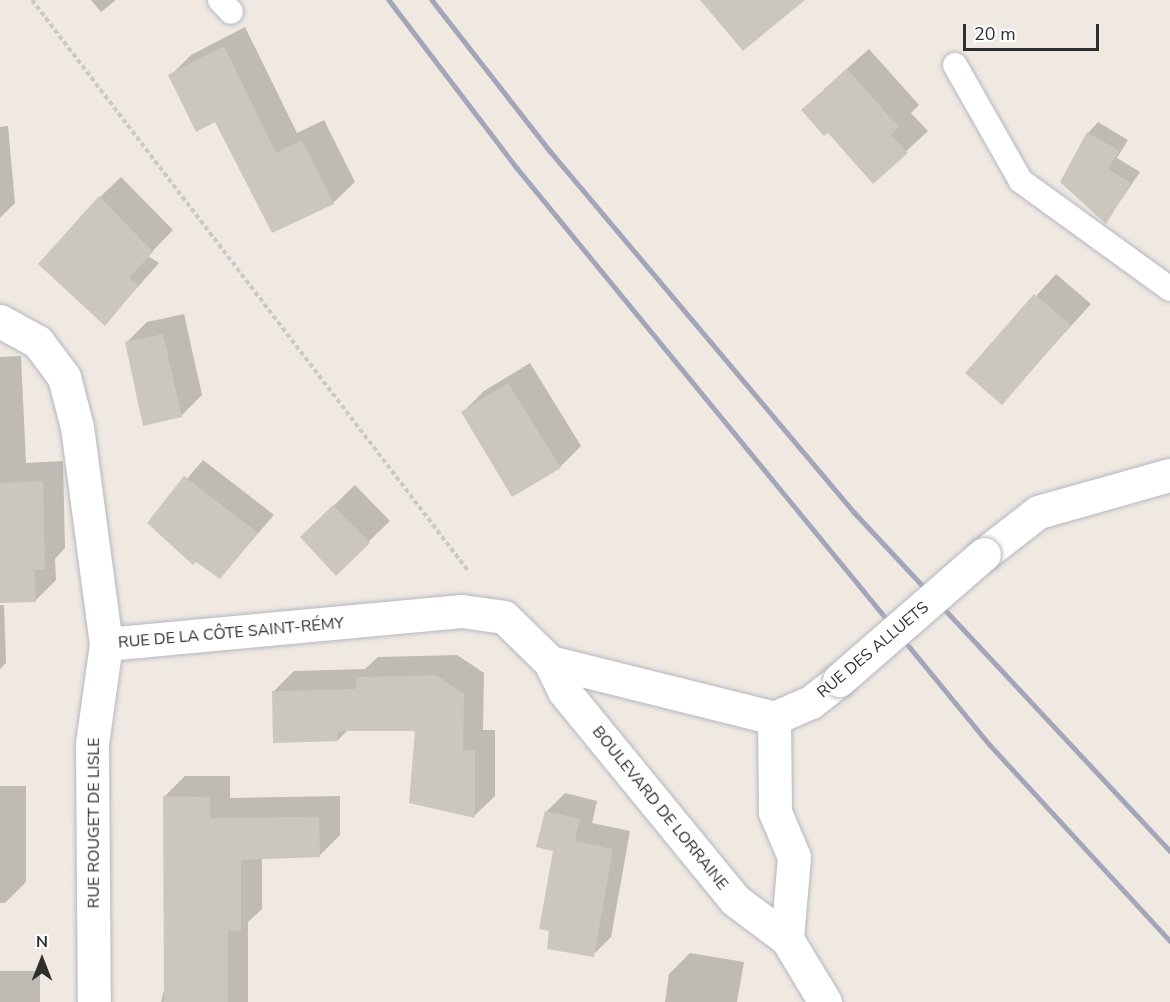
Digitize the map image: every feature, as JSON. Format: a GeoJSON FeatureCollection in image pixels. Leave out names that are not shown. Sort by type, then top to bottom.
{"type":"FeatureCollection","features":[{"type":"Feature","properties":{"kind":"street","name":"RUE DE LA CÔTE SAINT-RÉMY"},"geometry":{"type":"LineString","coordinates":[[0,321],[38,342],[64,377],[77,427],[106,644],[462,611],[504,617],[550,662]]}},
{"type":"Feature","properties":{"kind":"street","name":"RUE DES ALLUETS"},"geometry":{"type":"LineString","coordinates":[[774,718],[811,702],[984,554],[1038,512],[1170,475]]}},
{"type":"Feature","properties":{"kind":"street","name":"RUE ROUGET DE LISLE"},"geometry":{"type":"LineString","coordinates":[[94,1002],[92,744],[106,644]]}},
{"type":"Feature","properties":{"kind":"street"},"geometry":{"type":"LineString","coordinates":[[550,662],[774,718],[775,812],[794,857],[787,939]]}},
{"type":"Feature","properties":{"kind":"street","name":"BOULEVARD DE LORRAINE"},"geometry":{"type":"LineString","coordinates":[[550,662],[564,691],[735,900],[787,939],[825,1002]]}},
{"type":"Feature","properties":{"kind":"lane"},"geometry":{"type":"LineString","coordinates":[[956,65],[1020,181],[1170,289]]}},
{"type":"Feature","properties":{"kind":"path"},"geometry":{"type":"LineString","coordinates":[[32,0],[471,574],[483,614]]}},
{"type":"Feature","properties":{"kind":"building"},"geometry":{"type":"Polygon","coordinates":[[[700,0],[805,0],[743,51],[700,0]]]}},
{"type":"Feature","properties":{"kind":"building"},"geometry":{"type":"Polygon","coordinates":[[[224,46],[276,153],[302,140],[334,204],[272,233],[215,122],[196,132],[168,75],[224,46]]]}},
{"type":"Feature","properties":{"kind":"building"},"geometry":{"type":"Polygon","coordinates":[[[847,69],[899,127],[891,135],[908,153],[873,184],[828,133],[824,136],[801,110],[847,69]]]}},
{"type":"Feature","properties":{"kind":"building"},"geometry":{"type":"Polygon","coordinates":[[[1087,132],[1119,151],[1108,169],[1131,183],[1106,224],[1060,182],[1087,132]]]}},
{"type":"Feature","properties":{"kind":"building"},"geometry":{"type":"Polygon","coordinates":[[[99,196],[153,252],[129,278],[139,285],[105,326],[38,264],[99,196]]]}},
{"type":"Feature","properties":{"kind":"building"},"geometry":{"type":"Polygon","coordinates":[[[1034,294],[1071,325],[1002,405],[965,373],[1034,294]]]}},
{"type":"Feature","properties":{"kind":"building"},"geometry":{"type":"Polygon","coordinates":[[[163,334],[182,417],[143,426],[125,342],[163,334]]]}},
{"type":"Feature","properties":{"kind":"building"},"geometry":{"type":"Polygon","coordinates":[[[508,383],[561,468],[512,497],[461,412],[508,383]]]}},
{"type":"Feature","properties":{"kind":"building"},"geometry":{"type":"Polygon","coordinates":[[[184,476],[258,533],[220,579],[196,562],[193,565],[147,523],[184,476]]]}},
{"type":"Feature","properties":{"kind":"building"},"geometry":{"type":"Polygon","coordinates":[[[43,481],[45,570],[34,570],[36,602],[0,603],[0,483],[43,481]]]}},
{"type":"Feature","properties":{"kind":"building"},"geometry":{"type":"Polygon","coordinates":[[[333,505],[370,543],[336,576],[300,537],[333,505]]]}},
{"type":"Feature","properties":{"kind":"building"},"geometry":{"type":"Polygon","coordinates":[[[436,675],[464,694],[463,750],[475,750],[475,818],[409,803],[415,731],[338,731],[338,741],[273,743],[272,691],[356,689],[356,677],[436,675]]]}},
{"type":"Feature","properties":{"kind":"building"},"geometry":{"type":"Polygon","coordinates":[[[163,796],[210,797],[210,818],[319,817],[320,857],[241,860],[241,931],[228,931],[228,1002],[164,1002],[163,796]]]}},
{"type":"Feature","properties":{"kind":"building"},"geometry":{"type":"Polygon","coordinates":[[[545,811],[580,819],[575,841],[613,849],[594,957],[547,949],[549,931],[539,929],[553,851],[536,847],[545,811]]]}},
{"type":"Feature","properties":{"kind":"railway"},"geometry":{"type":"LineString","coordinates":[[389,0],[517,168],[990,745],[1170,941]]}},
{"type":"Feature","properties":{"kind":"railway"},"geometry":{"type":"LineString","coordinates":[[432,0],[550,151],[854,512],[1170,851]]}}]}
